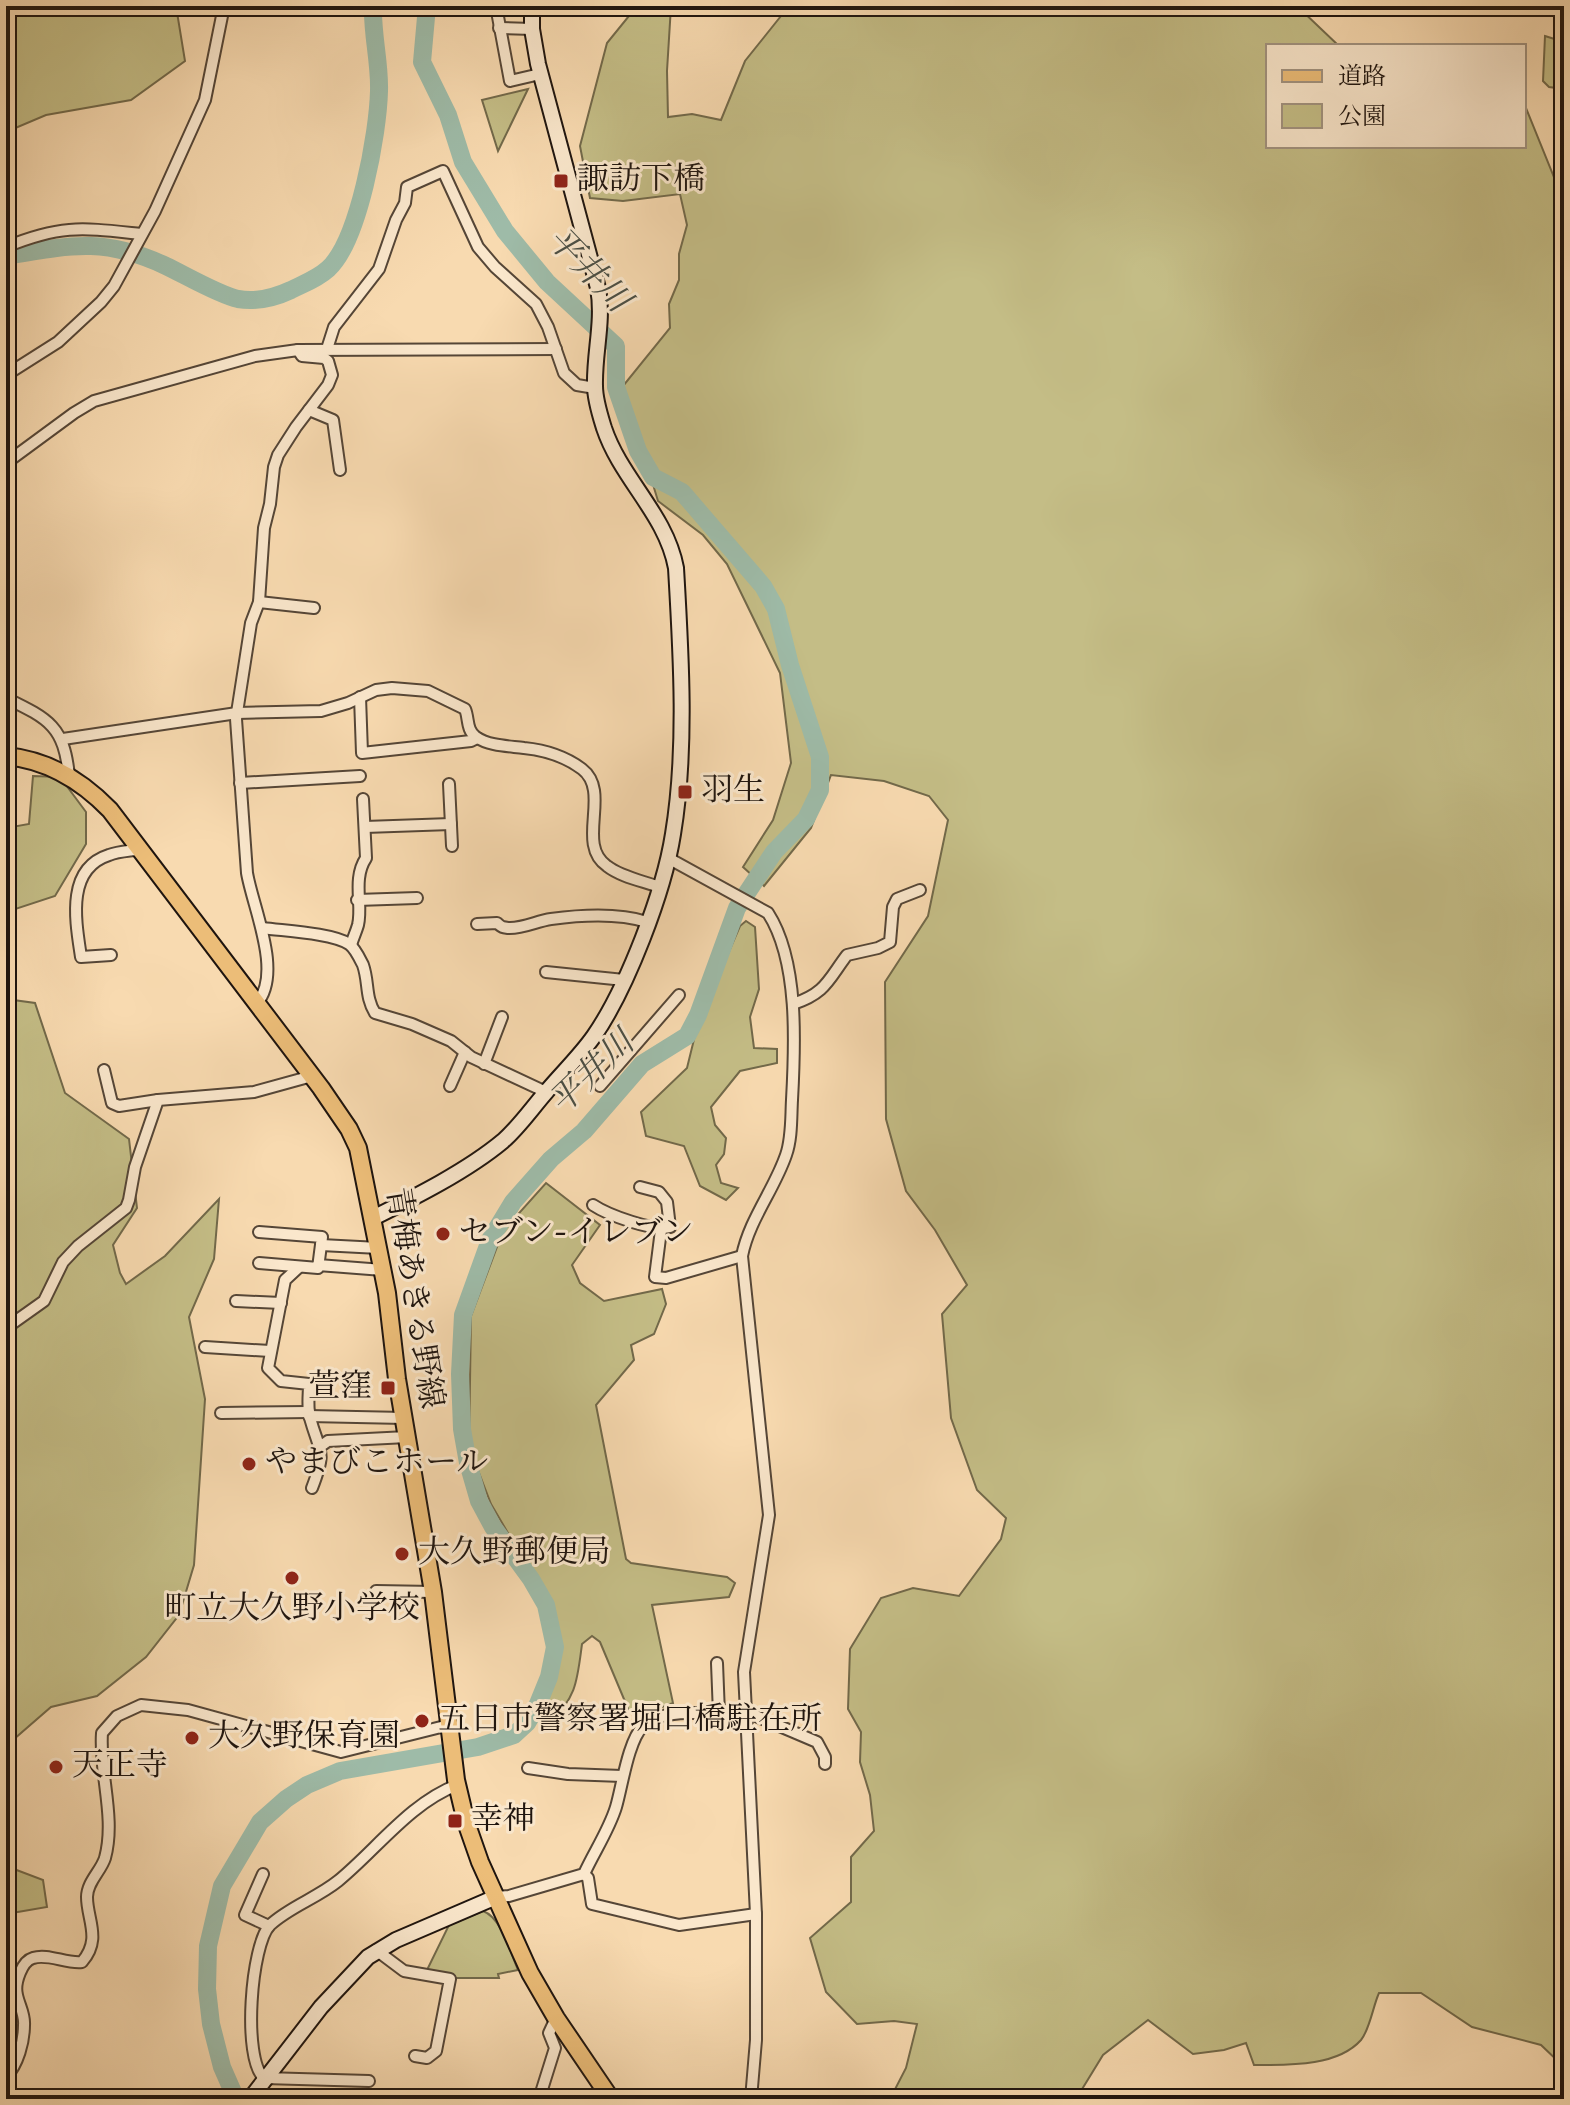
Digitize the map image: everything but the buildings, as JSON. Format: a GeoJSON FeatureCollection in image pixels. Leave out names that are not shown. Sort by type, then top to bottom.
{"type":"FeatureCollection","features":[{"type":"Feature","properties":{"kind":"main road"},"geometry":{"type":"LineString","coordinates":[[373,1218],[492,1150],[524,1121],[593,1037],[624,980],[647,922],[673,838],[680,775],[676,568],[659,520],[619,459],[606,433],[595,381],[600,313],[595,269],[540,74],[532,29],[532,6]]}},
{"type":"Feature","properties":{"kind":"main road","name":"青梅あきる野線"},"geometry":{"type":"LineString","coordinates":[[6,756],[41,763],[69,776],[101,801],[141,849],[312,1076],[356,1142],[383,1270],[433,1592],[456,1782],[473,1844],[530,1973],[556,2018],[611,2099]]}},
{"type":"Feature","properties":{"kind":"main road"},"geometry":{"type":"LineString","coordinates":[[252,2095],[348,1976],[376,1950],[496,1897]]}},
{"type":"Feature","properties":{"kind":"street"},"geometry":{"type":"LineString","coordinates":[[6,375],[66,335],[101,302],[122,269],[155,211],[205,100],[224,6]]}},
{"type":"Feature","properties":{"kind":"street"},"geometry":{"type":"LineString","coordinates":[[496,6],[510,81],[540,74]]}},
{"type":"Feature","properties":{"kind":"street"},"geometry":{"type":"LineString","coordinates":[[499,28],[532,29]]}},
{"type":"Feature","properties":{"kind":"street"},"geometry":{"type":"LineString","coordinates":[[327,349],[334,327],[379,269],[402,211],[407,187],[443,171],[478,247],[536,304],[569,380],[577,385],[595,381]]}},
{"type":"Feature","properties":{"kind":"street"},"geometry":{"type":"LineString","coordinates":[[6,247],[51,230],[68,228],[140,237]]}},
{"type":"Feature","properties":{"kind":"street"},"geometry":{"type":"LineString","coordinates":[[6,463],[94,401],[255,356],[327,349],[556,349]]}},
{"type":"Feature","properties":{"kind":"street"},"geometry":{"type":"LineString","coordinates":[[257,1003],[264,995],[267,981],[263,928],[250,893],[247,873],[237,713],[251,623],[259,602],[264,528],[274,467],[278,455],[332,375],[324,358],[307,358],[298,350]]}},
{"type":"Feature","properties":{"kind":"street"},"geometry":{"type":"LineString","coordinates":[[309,410],[333,420],[340,470]]}},
{"type":"Feature","properties":{"kind":"street"},"geometry":{"type":"LineString","coordinates":[[259,602],[314,608]]}},
{"type":"Feature","properties":{"kind":"street"},"geometry":{"type":"LineString","coordinates":[[63,739],[237,713],[321,711],[376,690],[392,688],[440,695],[465,709],[468,726],[477,738],[510,748],[555,755],[584,770],[594,790],[594,846],[598,856],[606,866],[659,887]]}},
{"type":"Feature","properties":{"kind":"street"},"geometry":{"type":"LineString","coordinates":[[360,697],[362,753],[477,738]]}},
{"type":"Feature","properties":{"kind":"street"},"geometry":{"type":"LineString","coordinates":[[6,698],[29,709],[63,739],[69,776]]}},
{"type":"Feature","properties":{"kind":"street"},"geometry":{"type":"LineString","coordinates":[[240,783],[360,776]]}},
{"type":"Feature","properties":{"kind":"street"},"geometry":{"type":"LineString","coordinates":[[449,784],[452,846]]}},
{"type":"Feature","properties":{"kind":"street"},"geometry":{"type":"LineString","coordinates":[[351,945],[359,923],[357,900],[362,865],[366,858],[363,799]]}},
{"type":"Feature","properties":{"kind":"street"},"geometry":{"type":"LineString","coordinates":[[365,827],[451,824]]}},
{"type":"Feature","properties":{"kind":"street"},"geometry":{"type":"LineString","coordinates":[[111,955],[81,957],[75,921],[76,896],[85,875],[99,860],[112,854],[141,849]]}},
{"type":"Feature","properties":{"kind":"street"},"geometry":{"type":"LineString","coordinates":[[668,858],[768,913],[774,923],[788,972],[793,1004],[790,1141],[781,1169],[745,1241],[742,1256],[769,1515],[744,1672],[756,1914],[756,2040],[751,2099]]}},
{"type":"Feature","properties":{"kind":"street"},"geometry":{"type":"LineString","coordinates":[[793,1004],[832,981],[847,955],[890,942],[893,907],[897,899],[920,890]]}},
{"type":"Feature","properties":{"kind":"street"},"geometry":{"type":"LineString","coordinates":[[357,900],[417,898]]}},
{"type":"Feature","properties":{"kind":"street"},"geometry":{"type":"LineString","coordinates":[[477,924],[497,923],[512,928],[548,919],[578,917],[633,918],[647,922]]}},
{"type":"Feature","properties":{"kind":"street"},"geometry":{"type":"LineString","coordinates":[[263,928],[326,936],[351,945],[362,964],[367,981],[367,1000],[375,1013],[412,1024],[451,1041],[484,1064],[546,1092]]}},
{"type":"Feature","properties":{"kind":"street"},"geometry":{"type":"LineString","coordinates":[[546,972],[624,980]]}},
{"type":"Feature","properties":{"kind":"street"},"geometry":{"type":"LineString","coordinates":[[600,1086],[679,995]]}},
{"type":"Feature","properties":{"kind":"street"},"geometry":{"type":"LineString","coordinates":[[484,1064],[502,1017]]}},
{"type":"Feature","properties":{"kind":"street"},"geometry":{"type":"LineString","coordinates":[[450,1086],[465,1052]]}},
{"type":"Feature","properties":{"kind":"street"},"geometry":{"type":"LineString","coordinates":[[104,1070],[112,1103],[119,1106],[254,1092],[312,1076]]}},
{"type":"Feature","properties":{"kind":"street"},"geometry":{"type":"LineString","coordinates":[[6,1328],[44,1301],[63,1262],[126,1208],[135,1167],[158,1100]]}},
{"type":"Feature","properties":{"kind":"street"},"geometry":{"type":"LineString","coordinates":[[593,1205],[611,1216],[661,1230],[670,1227],[667,1202],[659,1192],[640,1187]]}},
{"type":"Feature","properties":{"kind":"street"},"geometry":{"type":"LineString","coordinates":[[661,1230],[655,1277],[666,1278],[742,1256]]}},
{"type":"Feature","properties":{"kind":"street"},"geometry":{"type":"LineString","coordinates":[[259,1232],[322,1237],[318,1268],[259,1263]]}},
{"type":"Feature","properties":{"kind":"street"},"geometry":{"type":"LineString","coordinates":[[321,1245],[379,1248]]}},
{"type":"Feature","properties":{"kind":"street"},"geometry":{"type":"LineString","coordinates":[[318,1265],[383,1270]]}},
{"type":"Feature","properties":{"kind":"street"},"geometry":{"type":"LineString","coordinates":[[299,1267],[285,1280],[268,1368],[281,1381],[309,1384],[309,1414],[321,1446],[321,1465],[312,1488]]}},
{"type":"Feature","properties":{"kind":"street"},"geometry":{"type":"LineString","coordinates":[[236,1301],[281,1303]]}},
{"type":"Feature","properties":{"kind":"street"},"geometry":{"type":"LineString","coordinates":[[205,1347],[270,1351]]}},
{"type":"Feature","properties":{"kind":"street"},"geometry":{"type":"LineString","coordinates":[[221,1413],[404,1418]]}},
{"type":"Feature","properties":{"kind":"street"},"geometry":{"type":"LineString","coordinates":[[321,1446],[328,1441],[407,1437]]}},
{"type":"Feature","properties":{"kind":"street"},"geometry":{"type":"LineString","coordinates":[[376,1591],[433,1592]]}},
{"type":"Feature","properties":{"kind":"street"},"geometry":{"type":"LineString","coordinates":[[717,1663],[719,1714]]}},
{"type":"Feature","properties":{"kind":"street"},"geometry":{"type":"LineString","coordinates":[[6,2077],[17,2059],[23,2036],[25,2021],[16,1989],[24,1963],[29,1958],[40,1956],[71,1963],[82,1962],[87,1956],[94,1926],[87,1897],[105,1858],[107,1827],[102,1733],[117,1716],[141,1705],[188,1710],[341,1752],[449,1728]]}},
{"type":"Feature","properties":{"kind":"street"},"geometry":{"type":"LineString","coordinates":[[496,1897],[584,1874],[616,1809],[622,1776],[641,1727],[652,1721],[684,1712],[744,1714],[817,1742],[825,1764]]}},
{"type":"Feature","properties":{"kind":"street"},"geometry":{"type":"LineString","coordinates":[[528,1768],[622,1776]]}},
{"type":"Feature","properties":{"kind":"street"},"geometry":{"type":"LineString","coordinates":[[369,2081],[264,2078],[257,2072],[250,2049],[250,2031],[260,1948],[269,1926],[337,1882],[432,1797],[456,1782]]}},
{"type":"Feature","properties":{"kind":"street"},"geometry":{"type":"LineString","coordinates":[[263,1874],[245,1915],[269,1926]]}},
{"type":"Feature","properties":{"kind":"street"},"geometry":{"type":"LineString","coordinates":[[584,1874],[588,1878],[592,1904],[679,1925],[756,1914]]}},
{"type":"Feature","properties":{"kind":"street"},"geometry":{"type":"LineString","coordinates":[[376,1950],[404,1971],[450,1979],[436,2051],[427,2058],[415,2056]]}},
{"type":"Feature","properties":{"kind":"street"},"geometry":{"type":"LineString","coordinates":[[539,2099],[555,2048],[549,2033],[556,2018]]}},
{"type":"Feature","properties":{"kind":"green space"},"geometry":{"type":"Polygon","coordinates":[[[6,6],[176,6],[185,61],[131,100],[46,115],[6,132],[6,6]]]}},
{"type":"Feature","properties":{"kind":"green space"},"geometry":{"type":"Polygon","coordinates":[[[637,6],[671,6],[668,117],[692,114],[721,120],[745,61],[789,6],[1297,6],[1337,44],[1266,44],[1266,148],[1526,148],[1526,108],[1564,202],[1564,2067],[1541,2045],[1472,2027],[1421,1993],[1379,1993],[1361,2040],[1351,2049],[1325,2060],[1254,2065],[1246,2043],[1193,2054],[1148,2020],[1103,2055],[1076,2099],[890,2099],[906,2068],[917,2024],[894,2021],[857,2024],[826,1992],[810,1938],[851,1902],[851,1857],[874,1831],[870,1795],[860,1762],[861,1732],[848,1709],[850,1649],[881,1598],[913,1588],[959,1596],[1001,1539],[1006,1518],[977,1490],[951,1418],[942,1314],[967,1285],[935,1230],[906,1191],[886,1119],[885,982],[928,916],[948,820],[929,796],[884,781],[831,775],[811,828],[764,886],[743,867],[773,820],[791,763],[780,673],[727,564],[703,535],[658,501],[623,386],[670,328],[669,304],[679,280],[679,254],[687,225],[680,194],[623,201],[590,198],[580,146],[607,43],[637,6]]]}},
{"type":"Feature","properties":{"kind":"green space"},"geometry":{"type":"Polygon","coordinates":[[[1545,36],[1564,42],[1564,89],[1549,87],[1543,81],[1545,36]]]}},
{"type":"Feature","properties":{"kind":"green space"},"geometry":{"type":"Polygon","coordinates":[[[528,89],[498,151],[482,100],[528,89]]]}},
{"type":"Feature","properties":{"kind":"green space"},"geometry":{"type":"Polygon","coordinates":[[[33,776],[60,777],[86,812],[86,844],[55,896],[12,910],[6,917],[6,828],[29,824],[33,776]]]}},
{"type":"Feature","properties":{"kind":"green space"},"geometry":{"type":"Polygon","coordinates":[[[746,921],[755,927],[759,989],[750,1017],[754,1048],[777,1049],[777,1063],[740,1071],[711,1107],[715,1125],[726,1138],[724,1154],[716,1165],[721,1183],[738,1188],[726,1200],[700,1186],[684,1146],[646,1136],[641,1112],[687,1068],[698,1023],[740,926],[746,921]]]}},
{"type":"Feature","properties":{"kind":"green space"},"geometry":{"type":"Polygon","coordinates":[[[6,999],[35,1003],[65,1093],[129,1139],[137,1208],[113,1245],[126,1284],[165,1256],[219,1199],[214,1259],[189,1317],[205,1399],[194,1565],[179,1615],[146,1657],[97,1696],[51,1707],[6,1746],[6,999]]]}},
{"type":"Feature","properties":{"kind":"green space"},"geometry":{"type":"Polygon","coordinates":[[[546,1183],[600,1225],[572,1265],[580,1283],[604,1301],[662,1289],[666,1304],[654,1334],[631,1345],[634,1360],[596,1405],[626,1559],[631,1563],[727,1577],[735,1583],[729,1597],[652,1605],[673,1703],[646,1713],[629,1711],[600,1642],[592,1636],[582,1644],[577,1679],[570,1696],[549,1724],[541,1719],[559,1656],[542,1591],[491,1504],[469,1447],[471,1316],[503,1231],[546,1183]]]}},
{"type":"Feature","properties":{"kind":"green space"},"geometry":{"type":"Polygon","coordinates":[[[6,1866],[43,1880],[47,1907],[6,1914],[6,1866]]]}},
{"type":"Feature","properties":{"kind":"green space"},"geometry":{"type":"Polygon","coordinates":[[[483,1911],[500,1928],[518,1970],[498,1974],[499,1978],[453,1978],[426,1972],[449,1925],[483,1911]]]}},
{"type":"Feature","properties":{"kind":"waterway"},"geometry":{"type":"LineString","coordinates":[[6,256],[69,247],[105,247],[144,257],[221,293],[245,300],[278,295],[319,276],[339,255],[349,235],[371,158],[379,91],[373,6]]}},
{"type":"Feature","properties":{"kind":"waterway","name":"平井川"},"geometry":{"type":"LineString","coordinates":[[236,2099],[222,2067],[211,2024],[207,1989],[208,1946],[222,1886],[260,1822],[307,1785],[340,1771],[478,1747],[514,1735],[527,1723],[549,1677],[555,1647],[546,1605],[479,1501],[462,1429],[460,1374],[463,1315],[490,1240],[513,1202],[551,1159],[584,1131],[642,1064],[687,1036],[698,1015],[737,908],[774,852],[806,819],[820,790],[820,757],[790,665],[776,609],[763,586],[682,492],[653,477],[638,451],[616,387],[616,346],[547,282],[505,231],[463,162],[448,115],[422,62],[427,6]]}},
{"type":"Feature","properties":{"kind":"place","name":"諏訪下橋"},"geometry":{"type":"Point","coordinates":[561,181]}},
{"type":"Feature","properties":{"kind":"place","name":"羽生"},"geometry":{"type":"Point","coordinates":[685,792]}},
{"type":"Feature","properties":{"kind":"place","name":"セブン-イレブン"},"geometry":{"type":"Point","coordinates":[443,1234]}},
{"type":"Feature","properties":{"kind":"place","name":"萱窪"},"geometry":{"type":"Point","coordinates":[388,1388]}},
{"type":"Feature","properties":{"kind":"place","name":"やまびこホール"},"geometry":{"type":"Point","coordinates":[249,1464]}},
{"type":"Feature","properties":{"kind":"place","name":"大久野郵便局"},"geometry":{"type":"Point","coordinates":[402,1554]}},
{"type":"Feature","properties":{"kind":"place","name":"町立大久野小学校"},"geometry":{"type":"Point","coordinates":[292,1578]}},
{"type":"Feature","properties":{"kind":"place","name":"五日市警察署堀口橋駐在所"},"geometry":{"type":"Point","coordinates":[422,1721]}},
{"type":"Feature","properties":{"kind":"place","name":"大久野保育園"},"geometry":{"type":"Point","coordinates":[192,1738]}},
{"type":"Feature","properties":{"kind":"place","name":"天正寺"},"geometry":{"type":"Point","coordinates":[56,1767]}},
{"type":"Feature","properties":{"kind":"place","name":"幸神"},"geometry":{"type":"Point","coordinates":[455,1821]}}]}
